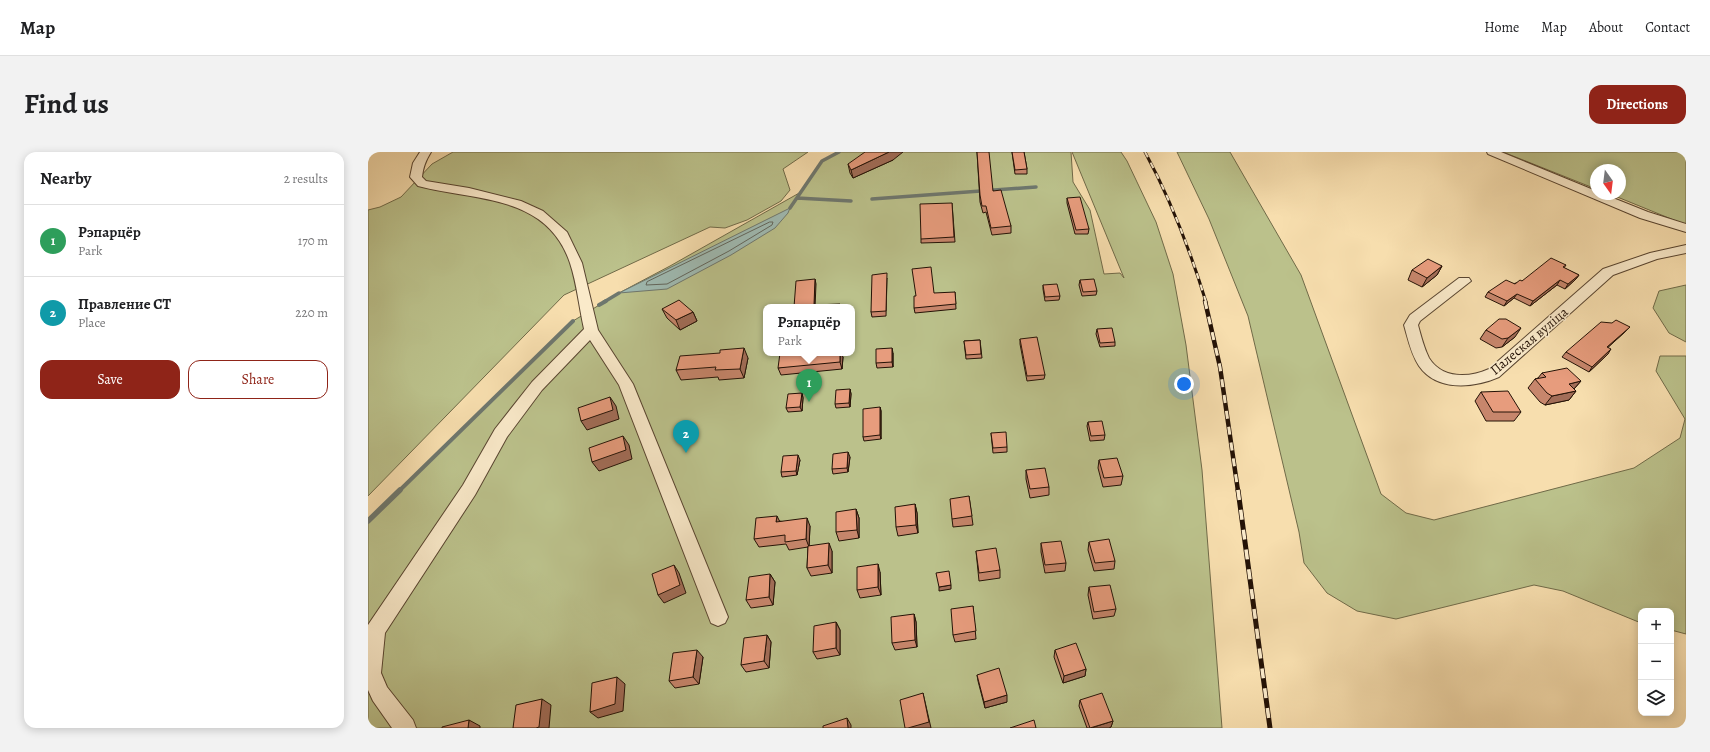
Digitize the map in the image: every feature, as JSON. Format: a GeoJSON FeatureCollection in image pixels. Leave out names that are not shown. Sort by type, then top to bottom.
{"type":"FeatureCollection","features":[{"type":"Feature","properties":{"kind":"street"},"geometry":{"type":"LineString","coordinates":[[426,152],[418,161],[416,168],[416,177],[422,184],[469,192],[517,203],[539,214],[562,235],[576,263],[591,330],[626,384],[718,618]]}},
{"type":"Feature","properties":{"kind":"street"},"geometry":{"type":"LineString","coordinates":[[1492,152],[1644,215],[1686,228]]}},
{"type":"Feature","properties":{"kind":"street","name":"Палеская вуліца"},"geometry":{"type":"LineString","coordinates":[[1464,281],[1415,318],[1411,325],[1419,352],[1426,364],[1437,374],[1453,380],[1468,381],[1484,378],[1494,373],[1608,272],[1654,256],[1686,250]]}},
{"type":"Feature","properties":{"kind":"street"},"geometry":{"type":"LineString","coordinates":[[405,728],[380,694],[371,673],[375,631],[469,490],[501,433],[537,386],[591,330]]}},
{"type":"Feature","properties":{"kind":"green space"},"geometry":{"type":"Polygon","coordinates":[[[453,152],[808,152],[783,169],[790,190],[781,201],[747,220],[725,228],[710,227],[564,295],[368,496],[368,210],[380,207],[401,197],[432,164],[453,152]]]}},
{"type":"Feature","properties":{"kind":"green space"},"geometry":{"type":"Polygon","coordinates":[[[839,152],[1071,152],[1073,182],[1090,210],[1104,274],[1120,273],[1124,278],[1072,152],[1121,152],[1127,161],[1156,222],[1173,274],[1186,345],[1202,470],[1222,728],[368,728],[368,521],[573,321],[619,293],[801,192],[822,161],[839,152]]]}},
{"type":"Feature","properties":{"kind":"green space"},"geometry":{"type":"Polygon","coordinates":[[[1177,152],[1230,152],[1301,275],[1381,494],[1406,513],[1434,520],[1634,468],[1680,438],[1685,419],[1656,371],[1660,356],[1686,356],[1686,634],[1674,631],[1674,608],[1638,608],[1638,622],[1563,591],[1534,585],[1396,619],[1357,611],[1327,593],[1304,563],[1299,532],[1248,316],[1209,219],[1177,152]]]}},
{"type":"Feature","properties":{"kind":"green space"},"geometry":{"type":"Polygon","coordinates":[[[1503,152],[1686,152],[1686,225],[1625,200],[1626,200],[1626,164],[1590,164],[1590,187],[1503,152]]]}},
{"type":"Feature","properties":{"kind":"green space"},"geometry":{"type":"Polygon","coordinates":[[[1686,285],[1686,342],[1669,333],[1653,308],[1659,291],[1686,285]]]}},
{"type":"Feature","properties":{"kind":"water"},"geometry":{"type":"Polygon","coordinates":[[[790,208],[788,213],[775,228],[731,255],[667,289],[619,293],[790,208]]]}},
{"type":"Feature","properties":{"kind":"building"},"geometry":{"type":"Polygon","coordinates":[[[865,152],[889,152],[851,170],[848,164],[865,152]]]}},
{"type":"Feature","properties":{"kind":"building"},"geometry":{"type":"Polygon","coordinates":[[[977,152],[989,152],[993,191],[1001,190],[1011,226],[991,228],[986,206],[982,206],[977,152]]]}},
{"type":"Feature","properties":{"kind":"building"},"geometry":{"type":"Polygon","coordinates":[[[1012,152],[1024,152],[1027,169],[1015,170],[1012,152]]]}},
{"type":"Feature","properties":{"kind":"building"},"geometry":{"type":"Polygon","coordinates":[[[1080,197],[1089,229],[1076,230],[1067,198],[1080,197]]]}},
{"type":"Feature","properties":{"kind":"building"},"geometry":{"type":"Polygon","coordinates":[[[952,203],[954,237],[921,239],[920,204],[952,203]]]}},
{"type":"Feature","properties":{"kind":"building"},"geometry":{"type":"Polygon","coordinates":[[[1551,258],[1566,265],[1563,267],[1579,275],[1568,284],[1560,280],[1533,301],[1517,294],[1507,301],[1488,292],[1506,280],[1515,284],[1520,280],[1522,281],[1551,258]]]}},
{"type":"Feature","properties":{"kind":"building"},"geometry":{"type":"Polygon","coordinates":[[[1428,259],[1442,266],[1427,278],[1412,270],[1428,259]]]}},
{"type":"Feature","properties":{"kind":"building"},"geometry":{"type":"Polygon","coordinates":[[[931,267],[934,293],[955,292],[956,304],[914,308],[914,296],[916,296],[912,269],[931,267]]]}},
{"type":"Feature","properties":{"kind":"building"},"geometry":{"type":"Polygon","coordinates":[[[887,273],[886,311],[871,312],[872,275],[887,273]]]}},
{"type":"Feature","properties":{"kind":"building"},"geometry":{"type":"Polygon","coordinates":[[[815,279],[814,304],[794,304],[796,281],[815,279]]]}},
{"type":"Feature","properties":{"kind":"building"},"geometry":{"type":"Polygon","coordinates":[[[1094,279],[1097,291],[1083,292],[1080,280],[1094,279]]]}},
{"type":"Feature","properties":{"kind":"building"},"geometry":{"type":"Polygon","coordinates":[[[1057,284],[1060,296],[1045,297],[1043,285],[1057,284]]]}},
{"type":"Feature","properties":{"kind":"building"},"geometry":{"type":"Polygon","coordinates":[[[679,300],[693,312],[676,320],[662,309],[679,300]]]}},
{"type":"Feature","properties":{"kind":"building"},"geometry":{"type":"Polygon","coordinates":[[[1499,319],[1506,319],[1521,328],[1508,338],[1502,339],[1486,330],[1499,319]]]}},
{"type":"Feature","properties":{"kind":"building"},"geometry":{"type":"Polygon","coordinates":[[[1616,320],[1630,327],[1607,347],[1611,349],[1592,367],[1566,352],[1601,322],[1612,323],[1616,320]]]}},
{"type":"Feature","properties":{"kind":"building"},"geometry":{"type":"Polygon","coordinates":[[[1112,328],[1115,342],[1100,343],[1097,329],[1112,328]]]}},
{"type":"Feature","properties":{"kind":"building"},"geometry":{"type":"Polygon","coordinates":[[[1037,337],[1045,375],[1027,376],[1020,339],[1037,337]]]}},
{"type":"Feature","properties":{"kind":"building"},"geometry":{"type":"Polygon","coordinates":[[[980,340],[981,354],[966,355],[964,341],[980,340]]]}},
{"type":"Feature","properties":{"kind":"building"},"geometry":{"type":"Polygon","coordinates":[[[744,348],[740,369],[715,370],[716,367],[676,370],[680,356],[720,353],[720,350],[744,348]]]}},
{"type":"Feature","properties":{"kind":"building"},"geometry":{"type":"Polygon","coordinates":[[[892,348],[892,362],[876,363],[876,349],[892,348]]]}},
{"type":"Feature","properties":{"kind":"building"},"geometry":{"type":"Polygon","coordinates":[[[780,356],[840,356],[840,362],[778,368],[780,356]]]}},
{"type":"Feature","properties":{"kind":"building"},"geometry":{"type":"Polygon","coordinates":[[[1567,368],[1581,381],[1569,384],[1576,391],[1552,396],[1547,393],[1535,379],[1546,377],[1542,373],[1567,368]]]}},
{"type":"Feature","properties":{"kind":"building"},"geometry":{"type":"Polygon","coordinates":[[[850,389],[849,403],[835,404],[836,390],[850,389]]]}},
{"type":"Feature","properties":{"kind":"building"},"geometry":{"type":"Polygon","coordinates":[[[1508,391],[1521,412],[1493,412],[1481,392],[1508,391]]]}},
{"type":"Feature","properties":{"kind":"building"},"geometry":{"type":"Polygon","coordinates":[[[802,393],[800,407],[786,408],[788,394],[802,393]]]}},
{"type":"Feature","properties":{"kind":"building"},"geometry":{"type":"Polygon","coordinates":[[[610,397],[613,410],[581,421],[578,408],[610,397]]]}},
{"type":"Feature","properties":{"kind":"building"},"geometry":{"type":"Polygon","coordinates":[[[880,407],[880,435],[863,437],[863,409],[880,407]]]}},
{"type":"Feature","properties":{"kind":"building"},"geometry":{"type":"Polygon","coordinates":[[[1102,421],[1105,435],[1091,436],[1088,422],[1102,421]]]}},
{"type":"Feature","properties":{"kind":"building"},"geometry":{"type":"Polygon","coordinates":[[[1006,432],[1007,447],[993,448],[991,433],[1006,432]]]}},
{"type":"Feature","properties":{"kind":"building"},"geometry":{"type":"Polygon","coordinates":[[[623,436],[626,450],[592,462],[589,448],[623,436]]]}},
{"type":"Feature","properties":{"kind":"building"},"geometry":{"type":"Polygon","coordinates":[[[848,452],[847,468],[832,469],[833,454],[848,452]]]}},
{"type":"Feature","properties":{"kind":"building"},"geometry":{"type":"Polygon","coordinates":[[[798,455],[796,471],[781,472],[783,456],[798,455]]]}},
{"type":"Feature","properties":{"kind":"building"},"geometry":{"type":"Polygon","coordinates":[[[1117,458],[1123,476],[1104,478],[1099,460],[1117,458]]]}},
{"type":"Feature","properties":{"kind":"building"},"geometry":{"type":"Polygon","coordinates":[[[1045,468],[1049,487],[1030,489],[1026,470],[1045,468]]]}},
{"type":"Feature","properties":{"kind":"building"},"geometry":{"type":"Polygon","coordinates":[[[969,496],[972,516],[952,519],[950,499],[969,496]]]}},
{"type":"Feature","properties":{"kind":"building"},"geometry":{"type":"Polygon","coordinates":[[[915,504],[916,525],[896,527],[895,507],[915,504]]]}},
{"type":"Feature","properties":{"kind":"building"},"geometry":{"type":"Polygon","coordinates":[[[856,509],[857,530],[836,532],[836,512],[856,509]]]}},
{"type":"Feature","properties":{"kind":"building"},"geometry":{"type":"Polygon","coordinates":[[[777,516],[776,522],[807,518],[806,539],[785,542],[785,535],[754,539],[756,518],[777,516]]]}},
{"type":"Feature","properties":{"kind":"building"},"geometry":{"type":"Polygon","coordinates":[[[1109,539],[1115,561],[1095,563],[1089,542],[1109,539]]]}},
{"type":"Feature","properties":{"kind":"building"},"geometry":{"type":"Polygon","coordinates":[[[1061,541],[1066,563],[1045,565],[1041,543],[1061,541]]]}},
{"type":"Feature","properties":{"kind":"building"},"geometry":{"type":"Polygon","coordinates":[[[829,543],[828,565],[807,568],[808,546],[829,543]]]}},
{"type":"Feature","properties":{"kind":"building"},"geometry":{"type":"Polygon","coordinates":[[[996,548],[1000,570],[979,573],[976,551],[996,548]]]}},
{"type":"Feature","properties":{"kind":"building"},"geometry":{"type":"Polygon","coordinates":[[[878,564],[878,587],[857,590],[857,567],[878,564]]]}},
{"type":"Feature","properties":{"kind":"building"},"geometry":{"type":"Polygon","coordinates":[[[674,565],[680,585],[658,595],[652,574],[674,565]]]}},
{"type":"Feature","properties":{"kind":"building"},"geometry":{"type":"Polygon","coordinates":[[[949,571],[951,585],[939,587],[936,573],[949,571]]]}},
{"type":"Feature","properties":{"kind":"building"},"geometry":{"type":"Polygon","coordinates":[[[770,574],[769,597],[746,600],[749,577],[770,574]]]}},
{"type":"Feature","properties":{"kind":"building"},"geometry":{"type":"Polygon","coordinates":[[[1110,585],[1116,609],[1094,612],[1089,587],[1110,585]]]}},
{"type":"Feature","properties":{"kind":"building"},"geometry":{"type":"Polygon","coordinates":[[[973,606],[976,631],[953,635],[951,609],[973,606]]]}},
{"type":"Feature","properties":{"kind":"building"},"geometry":{"type":"Polygon","coordinates":[[[914,614],[915,640],[892,643],[891,617],[914,614]]]}},
{"type":"Feature","properties":{"kind":"building"},"geometry":{"type":"Polygon","coordinates":[[[836,622],[836,648],[813,652],[814,626],[836,622]]]}},
{"type":"Feature","properties":{"kind":"building"},"geometry":{"type":"Polygon","coordinates":[[[767,635],[764,661],[741,665],[744,638],[767,635]]]}},
{"type":"Feature","properties":{"kind":"building"},"geometry":{"type":"Polygon","coordinates":[[[1076,643],[1086,669],[1064,676],[1055,650],[1076,643]]]}},
{"type":"Feature","properties":{"kind":"building"},"geometry":{"type":"Polygon","coordinates":[[[697,650],[693,677],[669,681],[673,653],[697,650]]]}},
{"type":"Feature","properties":{"kind":"building"},"geometry":{"type":"Polygon","coordinates":[[[999,668],[1007,695],[984,702],[977,675],[999,668]]]}},
{"type":"Feature","properties":{"kind":"building"},"geometry":{"type":"Polygon","coordinates":[[[617,677],[615,704],[590,712],[592,683],[617,677]]]}},
{"type":"Feature","properties":{"kind":"building"},"geometry":{"type":"Polygon","coordinates":[[[923,693],[929,722],[905,728],[900,700],[923,693]]]}},
{"type":"Feature","properties":{"kind":"building"},"geometry":{"type":"Polygon","coordinates":[[[1102,693],[1113,721],[1090,728],[1080,700],[1102,693]]]}},
{"type":"Feature","properties":{"kind":"building"},"geometry":{"type":"Polygon","coordinates":[[[542,699],[539,727],[513,728],[516,705],[542,699]]]}},
{"type":"Feature","properties":{"kind":"building"},"geometry":{"type":"Polygon","coordinates":[[[847,718],[848,728],[823,728],[823,726],[847,718]]]}},
{"type":"Feature","properties":{"kind":"building"},"geometry":{"type":"Polygon","coordinates":[[[469,720],[468,728],[442,728],[442,727],[469,720]]]}},
{"type":"Feature","properties":{"kind":"building"},"geometry":{"type":"Polygon","coordinates":[[[1034,720],[1036,728],[1010,728],[1034,720]]]}},
{"type":"Feature","properties":{"kind":"waterway"},"geometry":{"type":"LineString","coordinates":[[790,208],[822,161],[839,152]]}},
{"type":"Feature","properties":{"kind":"waterway"},"geometry":{"type":"LineString","coordinates":[[872,199],[1036,187]]}},
{"type":"Feature","properties":{"kind":"waterway"},"geometry":{"type":"LineString","coordinates":[[797,198],[851,201]]}},
{"type":"Feature","properties":{"kind":"waterway"},"geometry":{"type":"LineString","coordinates":[[604,302],[619,293]]}},
{"type":"Feature","properties":{"kind":"waterway"},"geometry":{"type":"LineString","coordinates":[[599,305],[606,301]]}},
{"type":"Feature","properties":{"kind":"waterway"},"geometry":{"type":"LineString","coordinates":[[399,491],[573,321]]}},
{"type":"Feature","properties":{"kind":"waterway"},"geometry":{"type":"LineString","coordinates":[[368,521],[400,490]]}},
{"type":"Feature","properties":{"kind":"railway"},"geometry":{"type":"LineString","coordinates":[[1145,152],[1163,188],[1179,226],[1206,302]]}},
{"type":"Feature","properties":{"kind":"railway"},"geometry":{"type":"LineString","coordinates":[[1205,301],[1220,367],[1238,491]]}},
{"type":"Feature","properties":{"kind":"railway"},"geometry":{"type":"LineString","coordinates":[[1238,490],[1270,728]]}},
{"type":"Feature","properties":{"kind":"place","name":"Рэпарцёр"},"geometry":{"type":"Point","coordinates":[809,402]}},
{"type":"Feature","properties":{"kind":"place","name":"Правление СТ"},"geometry":{"type":"Point","coordinates":[686,453]}}]}
